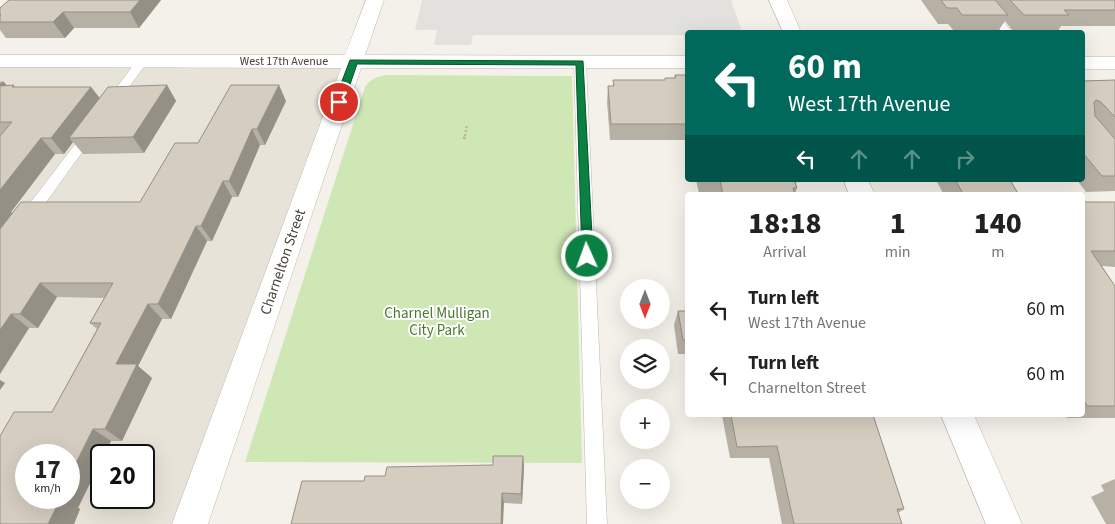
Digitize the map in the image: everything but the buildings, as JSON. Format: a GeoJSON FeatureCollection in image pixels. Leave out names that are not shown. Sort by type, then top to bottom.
{"type":"FeatureCollection","features":[{"type":"Feature","properties":{"kind":"street","name":"Charnelton Street"},"geometry":{"type":"LineString","coordinates":[[190,524],[375,0]]}},
{"type":"Feature","properties":{"kind":"street"},"geometry":{"type":"LineString","coordinates":[[778,0],[791,30]]}},
{"type":"Feature","properties":{"kind":"street","name":"West 17th Avenue"},"geometry":{"type":"LineString","coordinates":[[0,61],[685,62]]}},
{"type":"Feature","properties":{"kind":"street"},"geometry":{"type":"LineString","coordinates":[[1085,63],[1115,63]]}},
{"type":"Feature","properties":{"kind":"street"},"geometry":{"type":"LineString","coordinates":[[958,417],[1004,524]]}},
{"type":"Feature","properties":{"kind":"lane"},"geometry":{"type":"LineString","coordinates":[[980,0],[1005,30]]}},
{"type":"Feature","properties":{"kind":"lane"},"geometry":{"type":"LineString","coordinates":[[107,109],[142,61]]}},
{"type":"Feature","properties":{"kind":"lane"},"geometry":{"type":"LineString","coordinates":[[580,62],[597,524]]}},
{"type":"Feature","properties":{"kind":"lane"},"geometry":{"type":"LineString","coordinates":[[18,230],[95,125]]}},
{"type":"Feature","properties":{"kind":"path"},"geometry":{"type":"LineString","coordinates":[[464,138],[467,126]]}},
{"type":"Feature","properties":{"kind":"shaded area"},"geometry":{"type":"Polygon","coordinates":[[[422,0],[731,0],[741,30],[685,30],[685,42],[683,35],[473,35],[471,45],[434,45],[437,30],[415,30],[422,0]]]}},
{"type":"Feature","properties":{"kind":"shaded area"},"geometry":{"type":"Polygon","coordinates":[[[0,61],[353,62],[190,524],[0,524],[0,61]]]}},
{"type":"Feature","properties":{"kind":"green space","name":"Charnel Mulligan City Park"},"geometry":{"type":"Polygon","coordinates":[[[387,75],[572,76],[582,463],[245,462],[365,87],[374,78],[387,75]]]}},
{"type":"Feature","properties":{"kind":"route"},"geometry":{"type":"LineString","coordinates":[[339,102],[353,62],[580,62],[587,256]]}}]}
